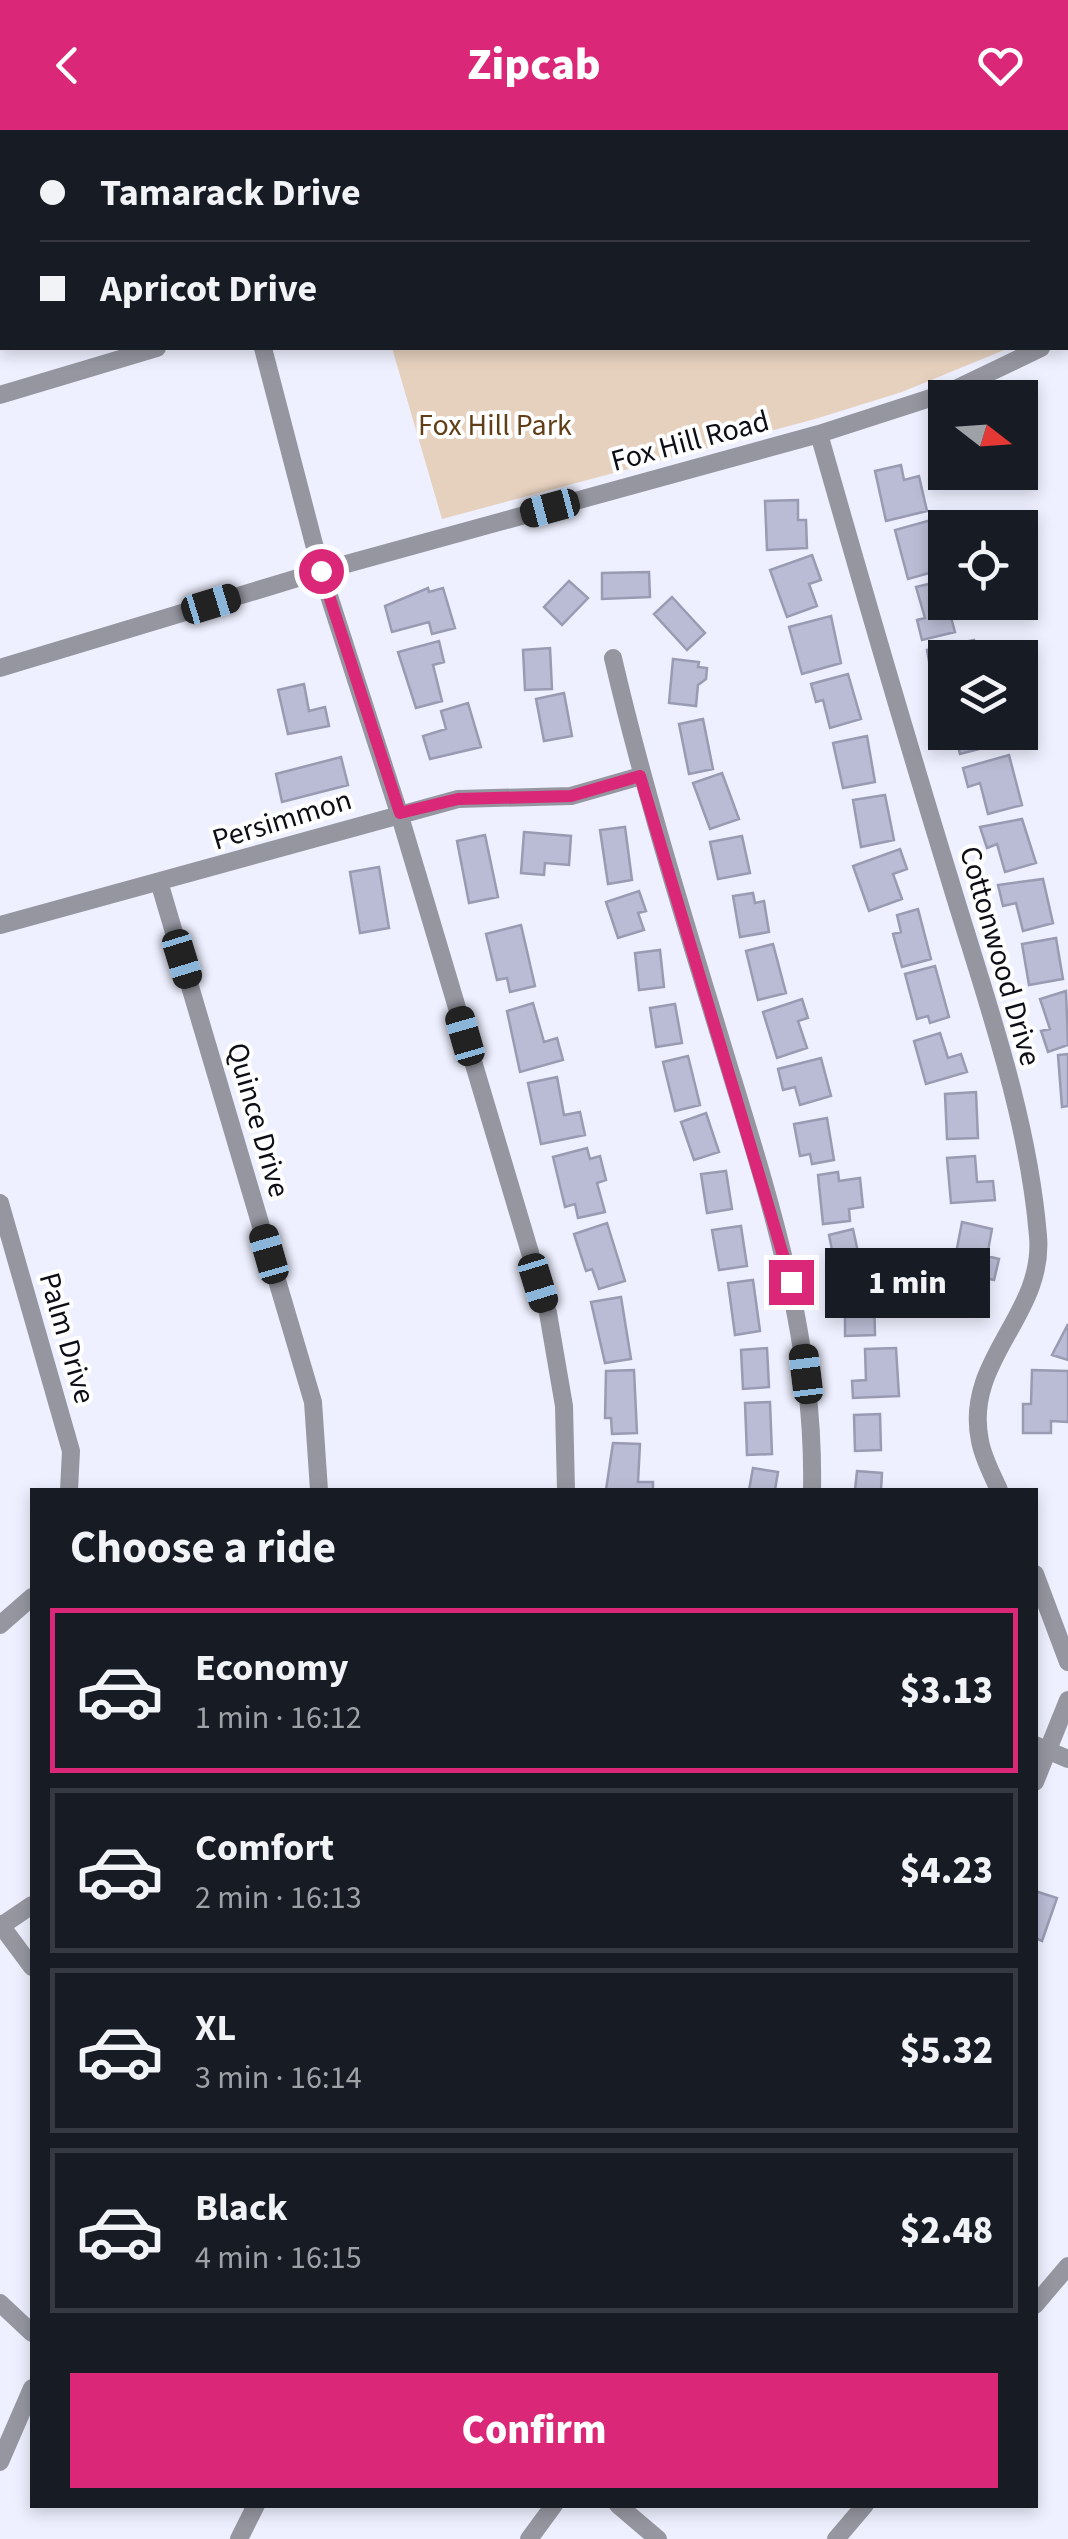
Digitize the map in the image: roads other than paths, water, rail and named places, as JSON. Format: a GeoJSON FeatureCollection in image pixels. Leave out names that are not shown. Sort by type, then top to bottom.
{"type":"FeatureCollection","features":[{"type":"Feature","properties":{"kind":"street"},"geometry":{"type":"LineString","coordinates":[[0,394],[150,350]]}},
{"type":"Feature","properties":{"kind":"street"},"geometry":{"type":"LineString","coordinates":[[264,350],[321,571],[400,813],[548,1313],[564,1406],[566,1488]]}},
{"type":"Feature","properties":{"kind":"street","name":"Fox Hill Road"},"geometry":{"type":"LineString","coordinates":[[0,668],[321,571],[819,434],[949,392],[1037,350]]}},
{"type":"Feature","properties":{"kind":"street","name":"Cottonwood Drive"},"geometry":{"type":"LineString","coordinates":[[819,434],[999,1047],[1032,1190],[1039,1248],[1031,1295],[990,1359],[980,1384],[980,1441],[998,1488]]}},
{"type":"Feature","properties":{"kind":"street"},"geometry":{"type":"LineString","coordinates":[[613,658],[640,776],[786,1251],[813,1433],[812,1488]]}},
{"type":"Feature","properties":{"kind":"street","name":"Persimmon"},"geometry":{"type":"LineString","coordinates":[[0,925],[160,885],[458,799],[571,796],[640,776]]}},
{"type":"Feature","properties":{"kind":"street","name":"Quince Drive"},"geometry":{"type":"LineString","coordinates":[[160,885],[313,1402],[319,1488]]}},
{"type":"Feature","properties":{"kind":"street","name":"Palm Drive"},"geometry":{"type":"LineString","coordinates":[[0,1203],[71,1451],[69,1488]]}},
{"type":"Feature","properties":{"kind":"street"},"geometry":{"type":"LineString","coordinates":[[1038,1582],[1068,1662]]}},
{"type":"Feature","properties":{"kind":"street"},"geometry":{"type":"LineString","coordinates":[[0,1626],[30,1599]]}},
{"type":"Feature","properties":{"kind":"street"},"geometry":{"type":"LineString","coordinates":[[1068,1700],[1042,1748],[1068,1759]]}},
{"type":"Feature","properties":{"kind":"street"},"geometry":{"type":"LineString","coordinates":[[30,1906],[1,1925],[30,1965]]}},
{"type":"Feature","properties":{"kind":"street"},"geometry":{"type":"LineString","coordinates":[[1038,2301],[1068,2266]]}},
{"type":"Feature","properties":{"kind":"street"},"geometry":{"type":"LineString","coordinates":[[0,2302],[30,2330]]}},
{"type":"Feature","properties":{"kind":"street"},"geometry":{"type":"LineString","coordinates":[[0,2462],[30,2393]]}},
{"type":"Feature","properties":{"kind":"street"},"geometry":{"type":"LineString","coordinates":[[239,2539],[254,2508]]}},
{"type":"Feature","properties":{"kind":"street"},"geometry":{"type":"LineString","coordinates":[[528,2539],[552,2508]]}},
{"type":"Feature","properties":{"kind":"street"},"geometry":{"type":"LineString","coordinates":[[622,2508],[658,2539]]}},
{"type":"Feature","properties":{"kind":"street"},"geometry":{"type":"LineString","coordinates":[[836,2539],[862,2508]]}},
{"type":"Feature","properties":{"kind":"park label","name":"Fox Hill Park"},"geometry":{"type":"Point","coordinates":[495,425]}}]}
